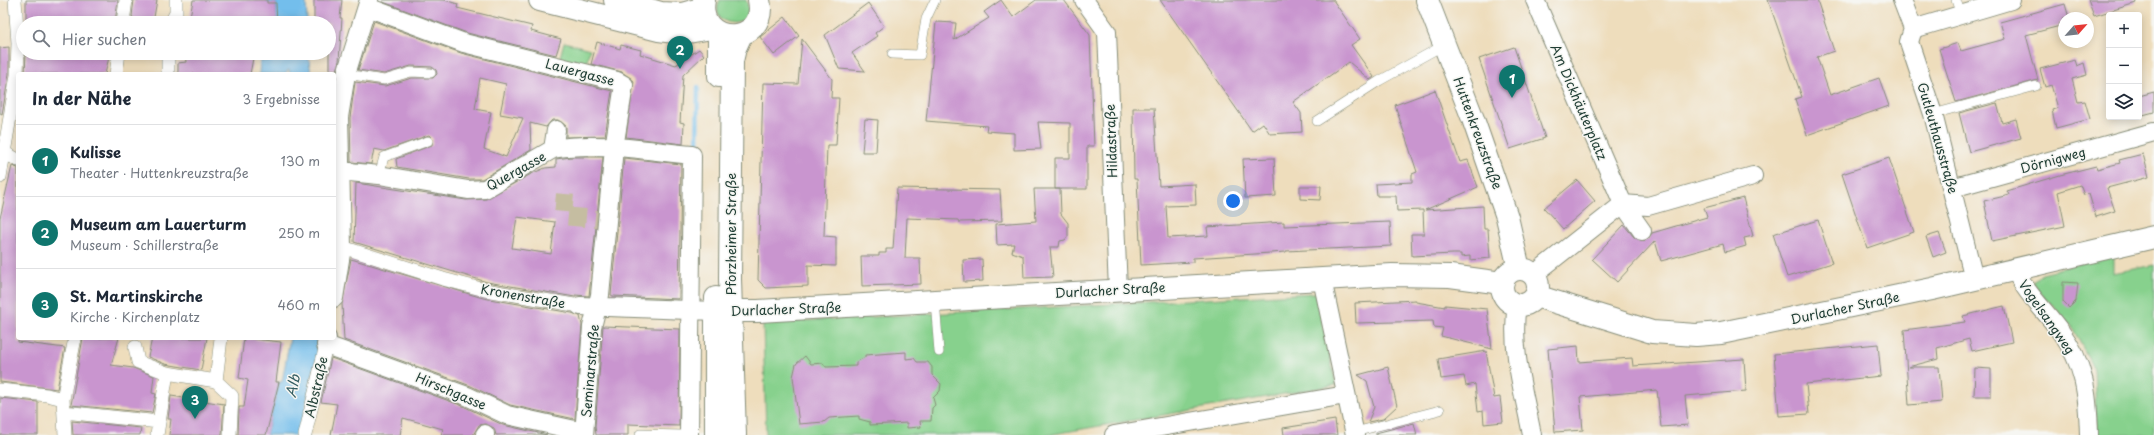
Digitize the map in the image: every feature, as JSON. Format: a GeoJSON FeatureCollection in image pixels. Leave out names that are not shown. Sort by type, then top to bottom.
{"type":"FeatureCollection","features":[{"type":"Feature","properties":{"kind":"main road"},"geometry":{"type":"LineString","coordinates":[[540,0],[660,30],[682,33],[716,31],[730,36],[741,35],[755,24],[764,3]]}},
{"type":"Feature","properties":{"kind":"main road"},"geometry":{"type":"LineString","coordinates":[[615,0],[661,13],[682,14],[704,4],[706,20],[716,31]]}},
{"type":"Feature","properties":{"kind":"main road","name":"Huttenkreuzstraße"},"geometry":{"type":"LineString","coordinates":[[1427,0],[1445,44],[1507,217],[1519,269]]}},
{"type":"Feature","properties":{"kind":"main road","name":"Pforzheimer Straße"},"geometry":{"type":"LineString","coordinates":[[716,31],[724,311],[735,435]]}},
{"type":"Feature","properties":{"kind":"main road","name":"Pforzheimer Straße"},"geometry":{"type":"LineString","coordinates":[[716,435],[724,311],[732,61],[735,48],[741,35]]}},
{"type":"Feature","properties":{"kind":"main road","name":"Durlacher Straße"},"geometry":{"type":"LineString","coordinates":[[724,311],[935,301],[1392,275],[1450,276],[1502,283],[1502,289],[1507,300],[1527,301],[1652,332],[1696,335],[1753,327],[1925,291],[2154,237]]}},
{"type":"Feature","properties":{"kind":"main road"},"geometry":{"type":"LineString","coordinates":[[1502,283],[1509,273],[1519,269],[1530,272],[1537,280],[1538,286],[1527,301]]}},
{"type":"Feature","properties":{"kind":"street"},"geometry":{"type":"LineString","coordinates":[[15,0],[16,16]]}},
{"type":"Feature","properties":{"kind":"street"},"geometry":{"type":"LineString","coordinates":[[125,16],[126,0]]}},
{"type":"Feature","properties":{"kind":"street","name":"Hildastraße"},"geometry":{"type":"LineString","coordinates":[[1084,0],[1107,32],[1118,290]]}},
{"type":"Feature","properties":{"kind":"street","name":"Am Dickhäuterplatz"},"geometry":{"type":"LineString","coordinates":[[1535,0],[1622,204],[1642,231]]}},
{"type":"Feature","properties":{"kind":"street","name":"Gutleuthausstraße"},"geometry":{"type":"LineString","coordinates":[[1902,0],[1913,29],[1909,42],[1932,114],[1974,279]]}},
{"type":"Feature","properties":{"kind":"street"},"geometry":{"type":"LineString","coordinates":[[1913,29],[1958,7],[2011,0]]}},
{"type":"Feature","properties":{"kind":"street"},"geometry":{"type":"LineString","coordinates":[[336,263],[340,171],[339,117],[346,74],[368,4]]}},
{"type":"Feature","properties":{"kind":"street","name":"Lauergasse"},"geometry":{"type":"LineString","coordinates":[[368,4],[464,43],[617,81],[624,85],[589,307]]}},
{"type":"Feature","properties":{"kind":"street"},"geometry":{"type":"LineString","coordinates":[[16,72],[17,60]]}},
{"type":"Feature","properties":{"kind":"street"},"geometry":{"type":"LineString","coordinates":[[116,72],[117,60]]}},
{"type":"Feature","properties":{"kind":"street"},"geometry":{"type":"LineString","coordinates":[[168,60],[168,72]]}},
{"type":"Feature","properties":{"kind":"street"},"geometry":{"type":"LineString","coordinates":[[0,177],[16,75]]}},
{"type":"Feature","properties":{"kind":"street"},"geometry":{"type":"LineString","coordinates":[[553,149],[556,130]]}},
{"type":"Feature","properties":{"kind":"street","name":"Dörnigweg"},"geometry":{"type":"LineString","coordinates":[[1952,188],[2154,132]]}},
{"type":"Feature","properties":{"kind":"street","name":"Quergasse"},"geometry":{"type":"LineString","coordinates":[[340,171],[379,175],[468,190],[486,189],[553,149],[564,147],[614,148],[692,155],[690,312]]}},
{"type":"Feature","properties":{"kind":"street"},"geometry":{"type":"LineString","coordinates":[[3,152],[16,159]]}},
{"type":"Feature","properties":{"kind":"street"},"geometry":{"type":"LineString","coordinates":[[1542,268],[1622,204],[1648,206],[1753,176]]}},
{"type":"Feature","properties":{"kind":"street","name":"Kronenstraße"},"geometry":{"type":"LineString","coordinates":[[337,246],[443,279],[485,290],[589,307],[690,312],[724,311]]}},
{"type":"Feature","properties":{"kind":"street","name":"Vogelsangweg"},"geometry":{"type":"LineString","coordinates":[[2015,269],[2021,283],[2061,332],[2079,364],[2088,397],[2089,435]]}},
{"type":"Feature","properties":{"kind":"street"},"geometry":{"type":"LineString","coordinates":[[1322,279],[1355,434]]}},
{"type":"Feature","properties":{"kind":"street"},"geometry":{"type":"LineString","coordinates":[[1527,301],[1514,324],[1520,374],[1532,435]]}},
{"type":"Feature","properties":{"kind":"street","name":"Seminarstraße"},"geometry":{"type":"LineString","coordinates":[[584,434],[592,327],[589,307]]}},
{"type":"Feature","properties":{"kind":"street"},"geometry":{"type":"LineString","coordinates":[[689,435],[690,312]]}},
{"type":"Feature","properties":{"kind":"street"},"geometry":{"type":"LineString","coordinates":[[65,435],[64,405],[72,345],[74,340]]}},
{"type":"Feature","properties":{"kind":"street"},"geometry":{"type":"LineString","coordinates":[[216,381],[221,340]]}},
{"type":"Feature","properties":{"kind":"street","name":"Hirschgasse"},"geometry":{"type":"LineString","coordinates":[[326,342],[408,377],[467,396],[492,412],[584,434]]}},
{"type":"Feature","properties":{"kind":"street","name":"Albstraße"},"geometry":{"type":"LineString","coordinates":[[305,435],[326,342]]}},
{"type":"Feature","properties":{"kind":"street"},"geometry":{"type":"LineString","coordinates":[[135,347],[138,362],[167,373],[216,381],[232,396],[230,435]]}},
{"type":"Feature","properties":{"kind":"street"},"geometry":{"type":"LineString","coordinates":[[0,390],[47,395],[64,405],[158,428],[167,373]]}},
{"type":"Feature","properties":{"kind":"street"},"geometry":{"type":"LineString","coordinates":[[1114,435],[1346,395]]}},
{"type":"Feature","properties":{"kind":"lane"},"geometry":{"type":"LineString","coordinates":[[892,54],[920,55],[926,19],[935,0]]}},
{"type":"Feature","properties":{"kind":"lane"},"geometry":{"type":"LineString","coordinates":[[1317,121],[1379,80],[1445,44]]}},
{"type":"Feature","properties":{"kind":"lane"},"geometry":{"type":"LineString","coordinates":[[346,74],[384,80],[411,72],[431,73]]}},
{"type":"Feature","properties":{"kind":"lane"},"geometry":{"type":"LineString","coordinates":[[1932,114],[2036,86]]}},
{"type":"Feature","properties":{"kind":"lane"},"geometry":{"type":"LineString","coordinates":[[379,175],[384,157],[428,141]]}},
{"type":"Feature","properties":{"kind":"lane"},"geometry":{"type":"LineString","coordinates":[[935,301],[939,352]]}},
{"type":"Feature","properties":{"kind":"lane"},"geometry":{"type":"LineString","coordinates":[[1355,434],[1440,410]]}},
{"type":"Feature","properties":{"kind":"lane"},"geometry":{"type":"LineString","coordinates":[[640,434],[683,435]]}},
{"type":"Feature","properties":{"kind":"green space"},"geometry":{"type":"Polygon","coordinates":[[[720,0],[746,0],[748,10],[746,18],[740,22],[733,23],[720,17],[718,10],[720,0]]]}},
{"type":"Feature","properties":{"kind":"green space"},"geometry":{"type":"Polygon","coordinates":[[[564,42],[590,49],[585,68],[559,61],[564,42]]]}},
{"type":"Feature","properties":{"kind":"green space"},"geometry":{"type":"Polygon","coordinates":[[[2113,256],[2113,273],[2154,265],[2154,435],[2097,435],[2094,369],[2071,325],[2055,306],[2045,299],[2033,282],[2041,273],[2113,256]]]}},
{"type":"Feature","properties":{"kind":"green space"},"geometry":{"type":"Polygon","coordinates":[[[1316,293],[1336,385],[1048,435],[766,435],[763,323],[1316,293]]]}},
{"type":"Feature","properties":{"kind":"water"},"geometry":{"type":"Polygon","coordinates":[[[267,0],[306,0],[307,16],[277,16],[276,3],[267,3],[267,0]]]}},
{"type":"Feature","properties":{"kind":"water"},"geometry":{"type":"Polygon","coordinates":[[[309,60],[311,72],[290,72],[289,69],[287,72],[259,72],[260,61],[309,60]]]}},
{"type":"Feature","properties":{"kind":"water","name":"Alb"},"geometry":{"type":"Polygon","coordinates":[[[290,340],[321,340],[299,435],[266,435],[279,382],[282,382],[290,340]]]}},
{"type":"Feature","properties":{"kind":"building"},"geometry":{"type":"Polygon","coordinates":[[[26,0],[118,0],[116,16],[26,16],[26,0]]]}},
{"type":"Feature","properties":{"kind":"building"},"geometry":{"type":"Polygon","coordinates":[[[134,0],[157,0],[154,16],[132,16],[134,0]]]}},
{"type":"Feature","properties":{"kind":"building"},"geometry":{"type":"Polygon","coordinates":[[[193,0],[267,0],[267,3],[276,3],[277,16],[190,16],[193,0]]]}},
{"type":"Feature","properties":{"kind":"building"},"geometry":{"type":"Polygon","coordinates":[[[314,0],[342,0],[339,61],[336,70],[329,70],[329,60],[336,60],[336,16],[314,16],[314,0]]]}},
{"type":"Feature","properties":{"kind":"building"},"geometry":{"type":"Polygon","coordinates":[[[383,0],[444,0],[458,4],[457,8],[532,26],[531,31],[561,39],[556,55],[467,33],[383,2],[383,0]]]}},
{"type":"Feature","properties":{"kind":"building"},"geometry":{"type":"Polygon","coordinates":[[[1001,0],[1013,17],[1036,0],[1064,0],[1090,35],[1094,146],[1087,146],[1087,189],[1055,189],[1055,158],[1070,158],[1070,123],[1038,122],[1041,149],[1014,150],[1014,133],[986,131],[987,126],[926,121],[936,22],[956,23],[954,40],[989,18],[984,12],[1001,0]]]}},
{"type":"Feature","properties":{"kind":"building"},"geometry":{"type":"Polygon","coordinates":[[[1160,0],[1333,0],[1360,39],[1351,45],[1374,77],[1370,80],[1349,62],[1293,102],[1301,113],[1302,132],[1270,134],[1263,123],[1252,131],[1160,0]]]}},
{"type":"Feature","properties":{"kind":"building"},"geometry":{"type":"Polygon","coordinates":[[[1768,0],[1817,0],[1834,51],[1817,57],[1830,95],[1879,78],[1889,106],[1807,135],[1795,99],[1802,97],[1768,0]]]}},
{"type":"Feature","properties":{"kind":"building"},"geometry":{"type":"Polygon","coordinates":[[[2088,0],[2135,0],[2136,3],[2094,16],[2094,12],[2092,12],[2088,0]]]}},
{"type":"Feature","properties":{"kind":"building"},"geometry":{"type":"Polygon","coordinates":[[[868,3],[884,26],[875,33],[877,36],[852,53],[865,71],[839,69],[825,35],[868,3]]]}},
{"type":"Feature","properties":{"kind":"building"},"geometry":{"type":"Polygon","coordinates":[[[2065,4],[2067,12],[2058,12],[2058,27],[2026,35],[2038,80],[1956,102],[1939,49],[1958,43],[1961,51],[2005,39],[2000,22],[2065,4]]]}},
{"type":"Feature","properties":{"kind":"building"},"geometry":{"type":"Polygon","coordinates":[[[785,17],[799,36],[774,55],[760,37],[785,17]]]}},
{"type":"Feature","properties":{"kind":"building"},"geometry":{"type":"Polygon","coordinates":[[[374,21],[461,53],[612,91],[605,136],[566,137],[566,126],[558,120],[552,120],[546,127],[530,123],[531,150],[482,179],[469,179],[397,167],[396,159],[432,145],[433,139],[429,135],[384,151],[374,149],[371,164],[351,162],[350,118],[355,82],[385,86],[412,78],[433,78],[437,74],[436,70],[432,67],[411,66],[384,74],[358,70],[374,21]],[[480,78],[475,109],[491,112],[484,149],[506,157],[523,118],[500,114],[506,84],[480,78]]]}},
{"type":"Feature","properties":{"kind":"building"},"geometry":{"type":"Polygon","coordinates":[[[802,39],[832,79],[831,98],[839,98],[836,145],[827,145],[824,236],[836,237],[836,266],[808,265],[808,286],[766,288],[758,280],[763,83],[798,84],[802,39]]]}},
{"type":"Feature","properties":{"kind":"building"},"geometry":{"type":"Polygon","coordinates":[[[597,42],[620,49],[621,45],[641,50],[640,54],[676,65],[699,49],[704,55],[683,75],[680,122],[684,123],[683,144],[626,137],[634,81],[622,72],[591,64],[597,42]]]}},
{"type":"Feature","properties":{"kind":"building"},"geometry":{"type":"Polygon","coordinates":[[[9,47],[9,74],[2,114],[0,113],[0,48],[9,47]]]}},
{"type":"Feature","properties":{"kind":"building"},"geometry":{"type":"Polygon","coordinates":[[[1514,47],[1545,138],[1510,149],[1479,59],[1514,47]]]}},
{"type":"Feature","properties":{"kind":"building"},"geometry":{"type":"Polygon","coordinates":[[[26,60],[108,60],[105,72],[25,72],[26,60]]]}},
{"type":"Feature","properties":{"kind":"building"},"geometry":{"type":"Polygon","coordinates":[[[186,60],[253,60],[250,72],[178,72],[178,63],[186,62],[186,60]]]}},
{"type":"Feature","properties":{"kind":"building"},"geometry":{"type":"Polygon","coordinates":[[[2075,60],[2077,66],[2084,63],[2087,75],[2072,79],[2078,102],[2085,101],[2090,119],[2056,128],[2052,110],[2058,108],[2051,85],[2045,87],[2040,69],[2075,60]]]}},
{"type":"Feature","properties":{"kind":"building"},"geometry":{"type":"Polygon","coordinates":[[[1435,90],[1460,162],[1468,160],[1478,187],[1425,210],[1483,206],[1484,229],[1488,229],[1490,258],[1470,260],[1470,256],[1461,257],[1461,254],[1412,256],[1411,234],[1424,234],[1423,210],[1397,211],[1396,196],[1377,196],[1376,184],[1412,182],[1412,174],[1417,172],[1395,105],[1435,90]]]}},
{"type":"Feature","properties":{"kind":"building"},"geometry":{"type":"Polygon","coordinates":[[[2154,92],[2154,112],[2142,115],[2142,95],[2154,92]]]}},
{"type":"Feature","properties":{"kind":"building"},"geometry":{"type":"Polygon","coordinates":[[[1997,103],[2002,123],[2016,119],[2021,138],[1969,152],[1959,113],[1997,103]]]}},
{"type":"Feature","properties":{"kind":"building"},"geometry":{"type":"Polygon","coordinates":[[[1133,108],[1154,108],[1159,186],[1195,184],[1196,205],[1166,206],[1168,238],[1208,236],[1207,227],[1284,222],[1284,226],[1390,222],[1391,246],[1286,251],[1193,258],[1193,262],[1141,265],[1137,179],[1134,179],[1133,108]]]}},
{"type":"Feature","properties":{"kind":"building"},"geometry":{"type":"Polygon","coordinates":[[[865,119],[878,120],[876,152],[862,152],[865,119]]]}},
{"type":"Feature","properties":{"kind":"building"},"geometry":{"type":"Polygon","coordinates":[[[2143,154],[2149,177],[2107,188],[2115,211],[2096,217],[2089,194],[2084,195],[2080,185],[2058,192],[2065,226],[1992,241],[1984,201],[2009,195],[2007,191],[2060,175],[2096,166],[2097,169],[2120,163],[2119,160],[2143,154]]]}},
{"type":"Feature","properties":{"kind":"building"},"geometry":{"type":"Polygon","coordinates":[[[571,157],[603,157],[589,296],[575,295],[575,297],[487,282],[354,242],[356,183],[466,200],[486,199],[531,174],[545,168],[556,167],[556,159],[571,157]],[[517,217],[512,248],[551,254],[555,222],[517,217]]]}},
{"type":"Feature","properties":{"kind":"building"},"geometry":{"type":"Polygon","coordinates":[[[624,158],[681,164],[679,299],[611,295],[624,158]]]}},
{"type":"Feature","properties":{"kind":"building"},"geometry":{"type":"Polygon","coordinates":[[[1274,158],[1276,196],[1245,198],[1243,159],[1274,158]]]}},
{"type":"Feature","properties":{"kind":"building"},"geometry":{"type":"Polygon","coordinates":[[[1889,158],[1914,232],[1867,248],[1842,174],[1889,158]]]}},
{"type":"Feature","properties":{"kind":"building"},"geometry":{"type":"Polygon","coordinates":[[[12,166],[16,167],[16,340],[18,340],[18,342],[65,348],[57,389],[0,382],[0,218],[12,166]]]}},
{"type":"Feature","properties":{"kind":"building"},"geometry":{"type":"Polygon","coordinates":[[[1577,180],[1595,201],[1563,229],[1544,208],[1577,180]]]}},
{"type":"Feature","properties":{"kind":"building"},"geometry":{"type":"Polygon","coordinates":[[[1300,186],[1321,186],[1320,200],[1300,199],[1300,186]]]}},
{"type":"Feature","properties":{"kind":"building"},"geometry":{"type":"Polygon","coordinates":[[[897,188],[1000,190],[1002,221],[959,222],[958,220],[907,218],[905,258],[920,258],[921,284],[862,286],[861,256],[879,256],[879,253],[886,253],[886,249],[893,249],[897,188]]]}},
{"type":"Feature","properties":{"kind":"building"},"geometry":{"type":"Polygon","coordinates":[[[1034,189],[1060,189],[1061,214],[1068,223],[1068,236],[1065,240],[1060,241],[1059,247],[1050,247],[1053,277],[1024,278],[1023,256],[1012,252],[1014,244],[997,245],[996,224],[1036,221],[1034,189]]]}},
{"type":"Feature","properties":{"kind":"building"},"geometry":{"type":"Polygon","coordinates":[[[1743,198],[1753,236],[1744,238],[1746,246],[1725,252],[1723,244],[1661,261],[1655,241],[1617,282],[1592,259],[1624,225],[1634,237],[1643,241],[1648,239],[1652,233],[1707,217],[1704,208],[1743,198]]]}},
{"type":"Feature","properties":{"kind":"building"},"geometry":{"type":"Polygon","coordinates":[[[1818,220],[1832,263],[1787,277],[1773,234],[1818,220]]]}},
{"type":"Feature","properties":{"kind":"building"},"geometry":{"type":"Polygon","coordinates":[[[1939,233],[1946,252],[1933,257],[1926,237],[1939,233]]]}},
{"type":"Feature","properties":{"kind":"building"},"geometry":{"type":"Polygon","coordinates":[[[351,259],[483,298],[572,313],[580,316],[582,325],[575,419],[510,405],[471,386],[344,340],[342,304],[351,259]]]}},
{"type":"Feature","properties":{"kind":"building"},"geometry":{"type":"Polygon","coordinates":[[[982,259],[983,281],[964,282],[963,260],[982,259]]]}},
{"type":"Feature","properties":{"kind":"building"},"geometry":{"type":"Polygon","coordinates":[[[2063,282],[2078,283],[2076,301],[2069,308],[2063,302],[2063,282]]]}},
{"type":"Feature","properties":{"kind":"building"},"geometry":{"type":"Polygon","coordinates":[[[1416,300],[1416,302],[1445,307],[1445,305],[1487,309],[1492,349],[1441,336],[1443,328],[1434,327],[1433,321],[1356,323],[1355,303],[1416,300]]]}},
{"type":"Feature","properties":{"kind":"building"},"geometry":{"type":"Polygon","coordinates":[[[2004,306],[2012,342],[1972,351],[1969,339],[1937,348],[1938,359],[1908,367],[1939,367],[1942,402],[1909,405],[1904,330],[1965,322],[1963,316],[2004,306]]]}},
{"type":"Feature","properties":{"kind":"building"},"geometry":{"type":"Polygon","coordinates":[[[603,326],[680,329],[679,426],[628,424],[628,435],[596,435],[595,426],[603,326]]]}},
{"type":"Feature","properties":{"kind":"building"},"geometry":{"type":"Polygon","coordinates":[[[83,340],[118,340],[111,365],[133,368],[154,376],[152,393],[156,394],[152,413],[71,405],[83,340]]]}},
{"type":"Feature","properties":{"kind":"building"},"geometry":{"type":"Polygon","coordinates":[[[152,340],[207,340],[201,370],[165,364],[148,357],[152,340]]]}},
{"type":"Feature","properties":{"kind":"building"},"geometry":{"type":"Polygon","coordinates":[[[244,340],[281,342],[276,382],[279,382],[266,435],[238,435],[239,407],[244,407],[248,380],[239,378],[244,340]]]}},
{"type":"Feature","properties":{"kind":"building"},"geometry":{"type":"Polygon","coordinates":[[[1878,344],[1881,376],[1806,384],[1809,414],[1779,416],[1774,354],[1878,344]]]}},
{"type":"Feature","properties":{"kind":"building"},"geometry":{"type":"Polygon","coordinates":[[[1578,346],[1579,362],[1632,358],[1633,366],[1744,359],[1746,391],[1685,396],[1688,425],[1661,427],[1657,390],[1580,397],[1583,430],[1555,432],[1548,349],[1578,346]]]}},
{"type":"Feature","properties":{"kind":"building"},"geometry":{"type":"Polygon","coordinates":[[[1486,351],[1494,398],[1500,397],[1503,422],[1484,424],[1483,411],[1478,412],[1475,384],[1466,386],[1464,376],[1441,379],[1438,359],[1486,351]]]}},
{"type":"Feature","properties":{"kind":"building"},"geometry":{"type":"Polygon","coordinates":[[[906,352],[906,359],[914,358],[917,362],[928,362],[932,367],[932,375],[941,384],[940,391],[933,398],[935,405],[932,408],[931,421],[920,421],[921,427],[907,428],[907,423],[870,425],[870,422],[859,419],[859,416],[829,418],[824,422],[799,424],[793,377],[796,364],[805,356],[811,364],[823,363],[826,367],[856,366],[856,362],[865,357],[865,355],[906,352]]]}},
{"type":"Feature","properties":{"kind":"building"},"geometry":{"type":"Polygon","coordinates":[[[331,358],[463,406],[503,425],[547,435],[496,435],[494,428],[485,424],[479,425],[473,435],[441,435],[443,429],[403,418],[400,435],[331,435],[337,404],[321,402],[331,358]]]}},
{"type":"Feature","properties":{"kind":"building"},"geometry":{"type":"Polygon","coordinates":[[[1388,367],[1397,406],[1383,419],[1368,422],[1374,407],[1367,381],[1358,375],[1388,367]]]}},
{"type":"Feature","properties":{"kind":"building"},"geometry":{"type":"Polygon","coordinates":[[[1975,368],[1991,369],[1991,396],[1974,396],[1975,368]]]}},
{"type":"Feature","properties":{"kind":"building"},"geometry":{"type":"Polygon","coordinates":[[[171,396],[224,404],[222,435],[169,435],[171,419],[168,419],[171,396]]]}},
{"type":"Feature","properties":{"kind":"building"},"geometry":{"type":"Polygon","coordinates":[[[0,398],[38,402],[38,435],[0,435],[0,398]]]}},
{"type":"Feature","properties":{"kind":"building"},"geometry":{"type":"Polygon","coordinates":[[[1335,420],[1337,435],[1284,435],[1283,428],[1335,420]]]}},
{"type":"Feature","properties":{"kind":"building"},"geometry":{"type":"Polygon","coordinates":[[[72,421],[141,428],[140,435],[73,435],[72,421]]]}},
{"type":"Feature","properties":{"kind":"building"},"geometry":{"type":"Polygon","coordinates":[[[1414,423],[1417,435],[1376,435],[1376,433],[1414,423]]]}},
{"type":"Feature","properties":{"kind":"waterway"},"geometry":{"type":"LineString","coordinates":[[697,154],[698,87]]}},
{"type":"Feature","properties":{"kind":"tunnel"},"geometry":{"type":"LineString","coordinates":[[565,194],[563,216],[607,220]]}},
{"type":"Feature","properties":{"kind":"place","name":"Museum am Lauerturm"},"geometry":{"type":"Point","coordinates":[680,69]}},
{"type":"Feature","properties":{"kind":"place","name":"Kulisse"},"geometry":{"type":"Point","coordinates":[1512,98]}},
{"type":"Feature","properties":{"kind":"place","name":"St. Martinskirche"},"geometry":{"type":"Point","coordinates":[195,419]}}]}
